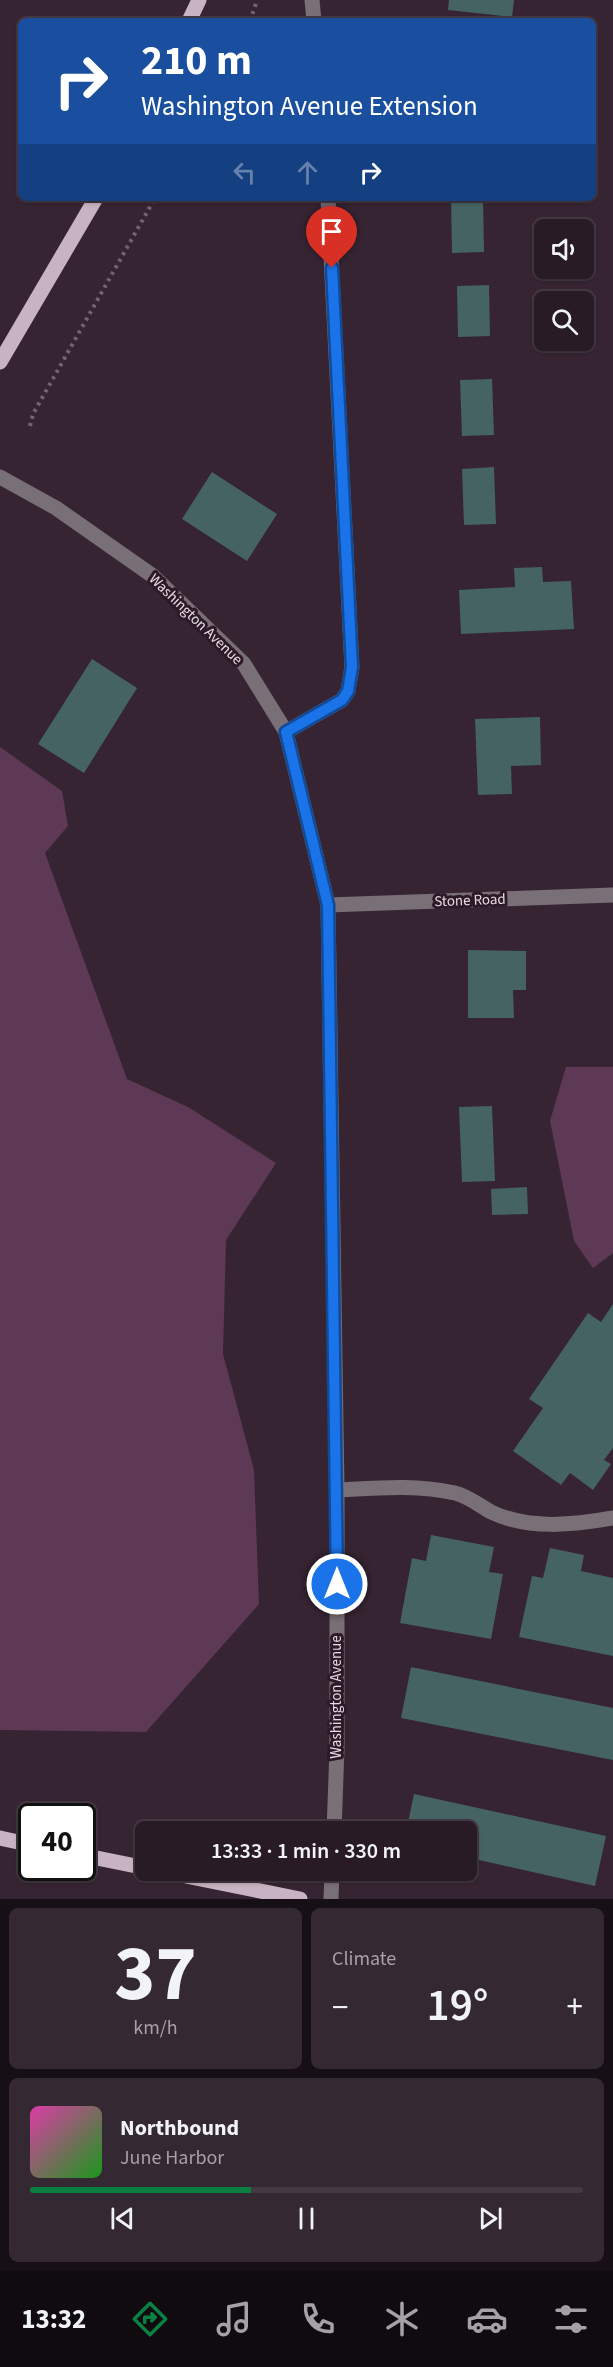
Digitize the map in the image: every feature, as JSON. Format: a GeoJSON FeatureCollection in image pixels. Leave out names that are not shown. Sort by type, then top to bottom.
{"type":"FeatureCollection","features":[{"type":"Feature","properties":{"kind":"main road"},"geometry":{"type":"LineString","coordinates":[[190,18],[199,0]]}},
{"type":"Feature","properties":{"kind":"main road"},"geometry":{"type":"LineString","coordinates":[[0,362],[94,201]]}},
{"type":"Feature","properties":{"kind":"main road"},"geometry":{"type":"LineString","coordinates":[[0,1838],[18,1842]]}},
{"type":"Feature","properties":{"kind":"main road"},"geometry":{"type":"LineString","coordinates":[[96,1858],[135,1866]]}},
{"type":"Feature","properties":{"kind":"main road"},"geometry":{"type":"LineString","coordinates":[[211,1881],[300,1899]]}},
{"type":"Feature","properties":{"kind":"street"},"geometry":{"type":"LineString","coordinates":[[312,0],[314,18]]}},
{"type":"Feature","properties":{"kind":"street"},"geometry":{"type":"LineString","coordinates":[[286,732],[342,700],[348,691],[352,667],[328,201]]}},
{"type":"Feature","properties":{"kind":"street","name":"Washington Avenue"},"geometry":{"type":"LineString","coordinates":[[0,477],[56,508],[153,576],[244,664],[286,732],[328,905],[336,1490],[337,1748],[334,1821]]}},
{"type":"Feature","properties":{"kind":"street","name":"Stone Road"},"geometry":{"type":"LineString","coordinates":[[328,905],[613,895]]}},
{"type":"Feature","properties":{"kind":"street"},"geometry":{"type":"LineString","coordinates":[[336,1490],[423,1487],[459,1493],[493,1513],[533,1524],[576,1525],[613,1518]]}},
{"type":"Feature","properties":{"kind":"street"},"geometry":{"type":"LineString","coordinates":[[331,1899],[332,1881]]}},
{"type":"Feature","properties":{"kind":"path"},"geometry":{"type":"LineString","coordinates":[[251,18],[257,0]]}},
{"type":"Feature","properties":{"kind":"path"},"geometry":{"type":"LineString","coordinates":[[30,426],[33,414],[152,201]]}},
{"type":"Feature","properties":{"kind":"shaded area"},"geometry":{"type":"Polygon","coordinates":[[[0,747],[62,791],[68,826],[45,853],[127,1079],[188,1107],[276,1163],[226,1240],[223,1354],[254,1470],[259,1604],[146,1732],[0,1730],[0,747]]]}},
{"type":"Feature","properties":{"kind":"shaded area"},"geometry":{"type":"Polygon","coordinates":[[[566,1067],[613,1067],[613,1253],[593,1268],[574,1241],[550,1121],[566,1067]]]}},
{"type":"Feature","properties":{"kind":"building"},"geometry":{"type":"Polygon","coordinates":[[[449,0],[514,0],[512,17],[448,10],[449,0]]]}},
{"type":"Feature","properties":{"kind":"building"},"geometry":{"type":"Polygon","coordinates":[[[451,201],[483,201],[484,252],[452,253],[451,201]]]}},
{"type":"Feature","properties":{"kind":"building"},"geometry":{"type":"Polygon","coordinates":[[[489,285],[490,336],[458,337],[457,286],[489,285]]]}},
{"type":"Feature","properties":{"kind":"building"},"geometry":{"type":"Polygon","coordinates":[[[492,379],[494,435],[462,436],[460,380],[492,379]]]}},
{"type":"Feature","properties":{"kind":"building"},"geometry":{"type":"Polygon","coordinates":[[[494,467],[496,524],[464,525],[462,469],[494,467]]]}},
{"type":"Feature","properties":{"kind":"building"},"geometry":{"type":"Polygon","coordinates":[[[212,472],[277,514],[247,561],[182,519],[212,472]]]}},
{"type":"Feature","properties":{"kind":"building"},"geometry":{"type":"Polygon","coordinates":[[[542,567],[543,582],[571,581],[574,629],[461,634],[459,590],[515,587],[514,568],[542,567]]]}},
{"type":"Feature","properties":{"kind":"building"},"geometry":{"type":"Polygon","coordinates":[[[92,659],[137,688],[84,773],[38,744],[92,659]]]}},
{"type":"Feature","properties":{"kind":"building"},"geometry":{"type":"Polygon","coordinates":[[[540,717],[541,765],[511,766],[512,794],[478,795],[475,719],[540,717]]]}},
{"type":"Feature","properties":{"kind":"building"},"geometry":{"type":"Polygon","coordinates":[[[468,950],[526,951],[526,990],[513,990],[514,1018],[468,1018],[468,950]]]}},
{"type":"Feature","properties":{"kind":"building"},"geometry":{"type":"Polygon","coordinates":[[[492,1106],[495,1181],[462,1182],[459,1107],[492,1106]]]}},
{"type":"Feature","properties":{"kind":"building"},"geometry":{"type":"Polygon","coordinates":[[[527,1187],[528,1214],[492,1215],[491,1189],[527,1187]]]}},
{"type":"Feature","properties":{"kind":"building"},"geometry":{"type":"Polygon","coordinates":[[[613,1304],[613,1448],[604,1460],[611,1464],[593,1490],[570,1473],[561,1485],[513,1451],[543,1408],[529,1399],[588,1313],[601,1322],[613,1304]]]}},
{"type":"Feature","properties":{"kind":"building"},"geometry":{"type":"Polygon","coordinates":[[[431,1535],[494,1547],[489,1572],[503,1574],[491,1639],[400,1623],[412,1558],[426,1561],[431,1535]]]}},
{"type":"Feature","properties":{"kind":"building"},"geometry":{"type":"Polygon","coordinates":[[[550,1548],[584,1555],[581,1571],[613,1578],[613,1656],[519,1637],[532,1576],[543,1578],[550,1548]]]}},
{"type":"Feature","properties":{"kind":"building"},"geometry":{"type":"Polygon","coordinates":[[[411,1667],[613,1708],[613,1760],[401,1718],[411,1667]]]}},
{"type":"Feature","properties":{"kind":"building"},"geometry":{"type":"Polygon","coordinates":[[[414,1794],[606,1836],[595,1886],[477,1859],[477,1821],[408,1821],[414,1794]]]}},
{"type":"Feature","properties":{"kind":"route"},"geometry":{"type":"LineString","coordinates":[[332,268],[352,667],[348,691],[342,700],[286,732],[328,905],[337,1584]]}}]}
